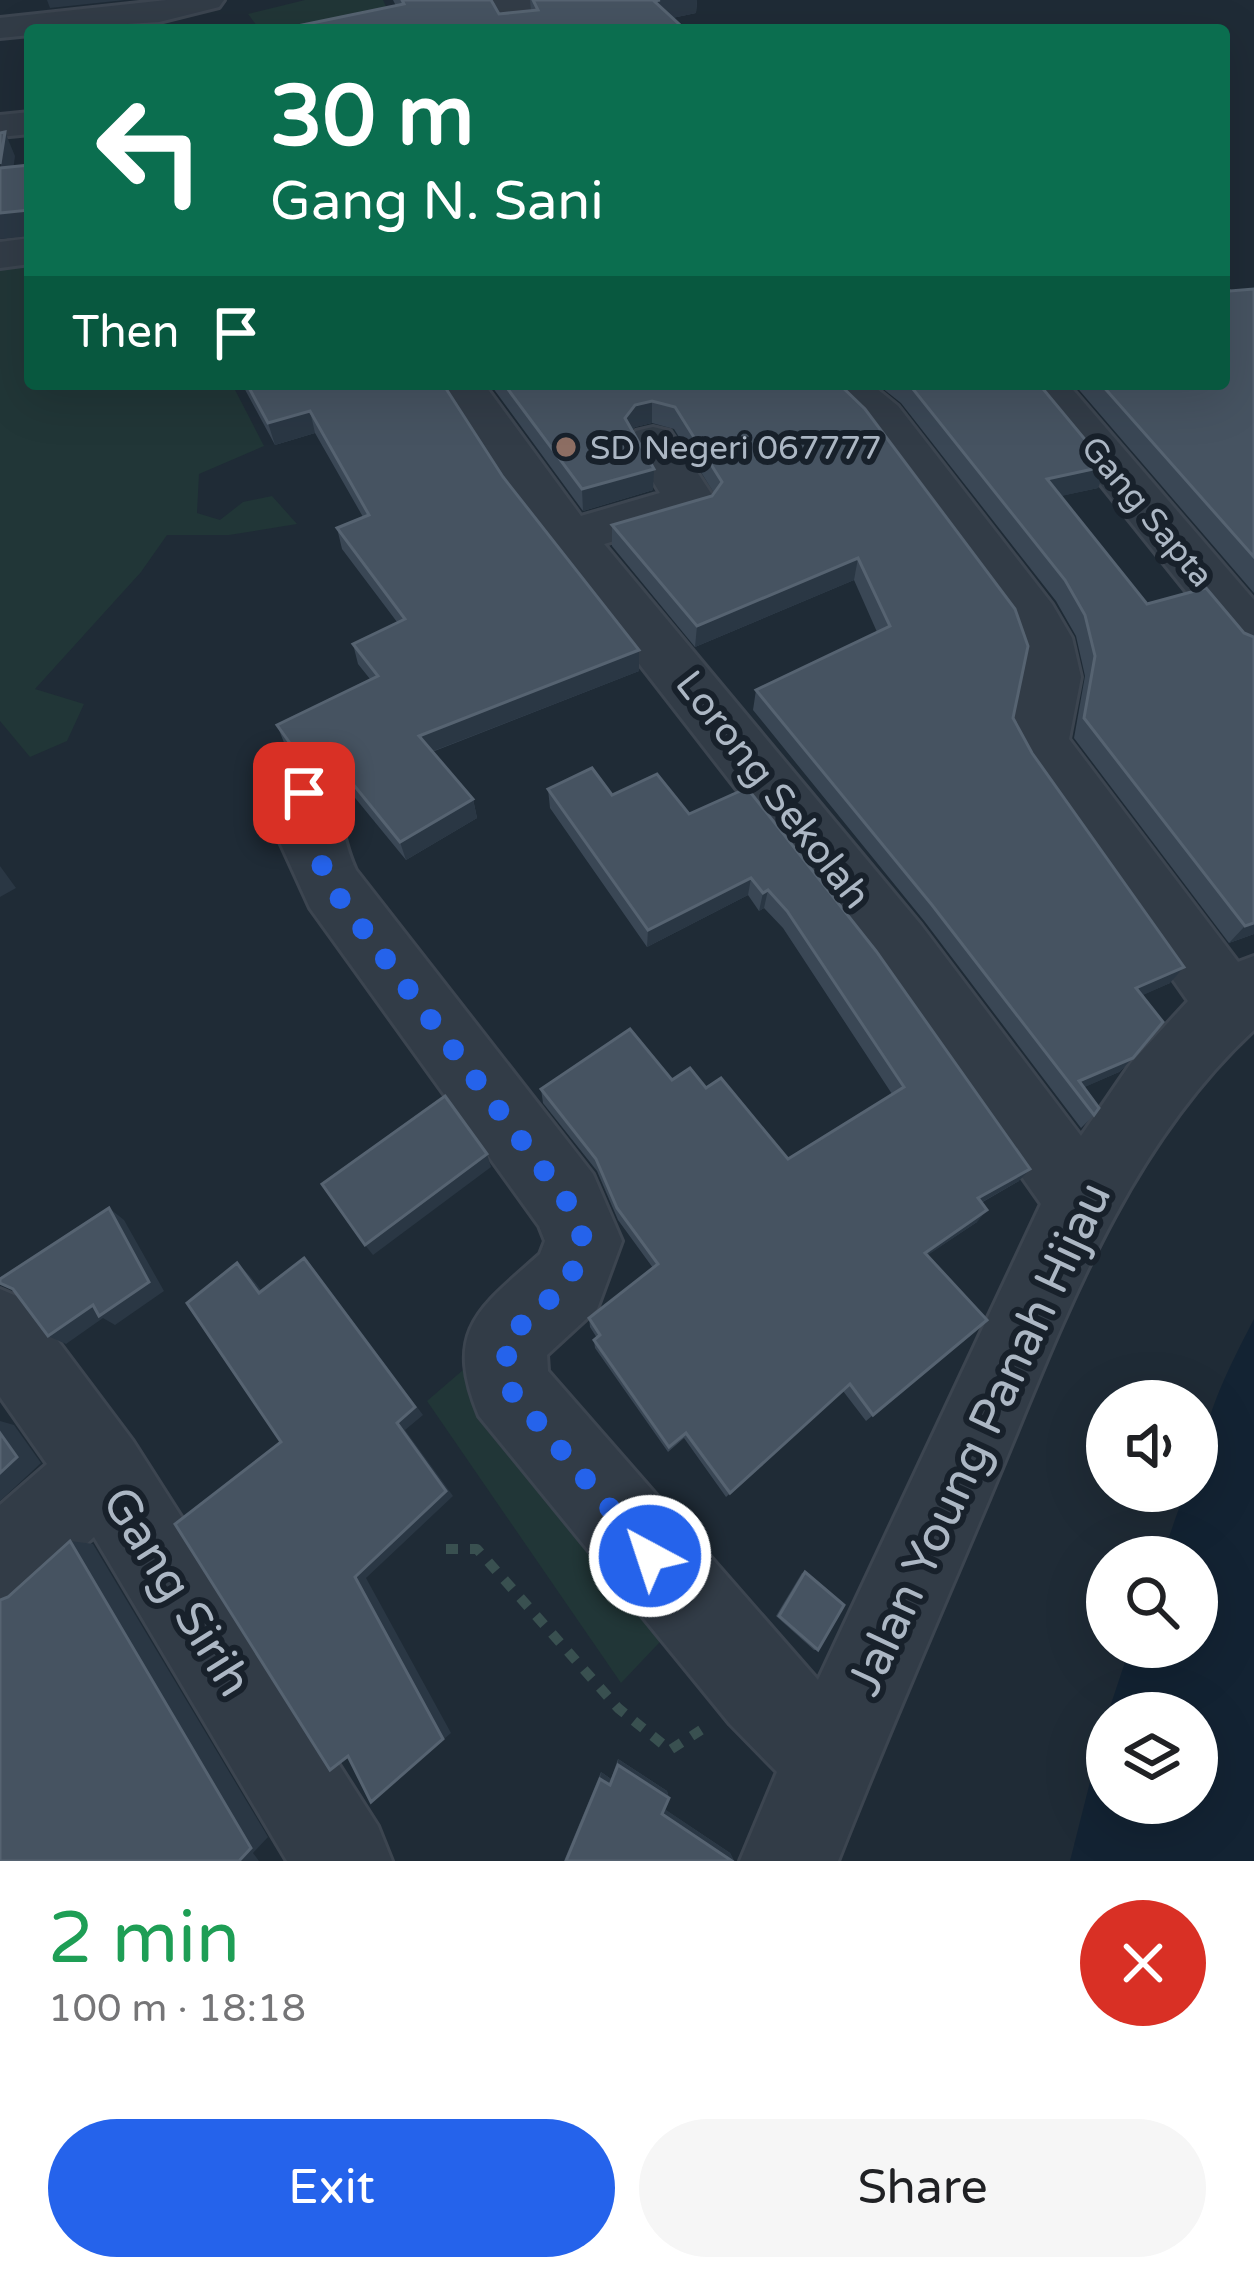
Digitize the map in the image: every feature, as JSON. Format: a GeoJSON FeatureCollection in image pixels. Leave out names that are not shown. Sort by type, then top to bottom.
{"type":"FeatureCollection","features":[{"type":"Feature","properties":{"kind":"street"},"geometry":{"type":"LineString","coordinates":[[93,24],[207,0]]}},
{"type":"Feature","properties":{"kind":"street","name":"Lorong Sekolah"},"geometry":{"type":"LineString","coordinates":[[465,390],[527,484],[897,945],[1082,1199]]}},
{"type":"Feature","properties":{"kind":"street"},"geometry":{"type":"LineString","coordinates":[[849,390],[880,417],[1033,618],[1053,654],[1055,678],[1038,736],[1046,754],[1242,995]]}},
{"type":"Feature","properties":{"kind":"street","name":"Gang Sapta"},"geometry":{"type":"LineString","coordinates":[[1048,390],[1254,637]]}},
{"type":"Feature","properties":{"kind":"street"},"geometry":{"type":"LineString","coordinates":[[572,536],[691,501],[653,442]]}},
{"type":"Feature","properties":{"kind":"street"},"geometry":{"type":"LineString","coordinates":[[304,793],[310,840],[333,889],[566,1200],[584,1241],[569,1281],[506,1339],[508,1387],[763,1691],[830,1758]]}},
{"type":"Feature","properties":{"kind":"street","name":"Jalan Young Panah Hijau"},"geometry":{"type":"LineString","coordinates":[[789,1861],[830,1758],[1082,1199],[1168,1072],[1242,995]]}},
{"type":"Feature","properties":{"kind":"street","name":"Gang Sirih"},"geometry":{"type":"LineString","coordinates":[[0,1329],[104,1471],[344,1861]]}},
{"type":"Feature","properties":{"kind":"street"},"geometry":{"type":"LineString","coordinates":[[0,1563],[104,1471]]}},
{"type":"Feature","properties":{"kind":"path"},"geometry":{"type":"LineString","coordinates":[[446,1549],[477,1549],[618,1708],[670,1750],[763,1691]]}},
{"type":"Feature","properties":{"kind":"green space"},"geometry":{"type":"Polygon","coordinates":[[[305,0],[383,0],[391,17],[365,24],[256,24],[248,14],[305,0]]]}},
{"type":"Feature","properties":{"kind":"green space"},"geometry":{"type":"Polygon","coordinates":[[[24,263],[24,390],[235,390],[264,446],[199,474],[197,513],[220,520],[243,502],[272,496],[297,524],[229,535],[167,535],[141,572],[35,689],[84,704],[67,741],[30,757],[0,721],[0,266],[24,263]]]}},
{"type":"Feature","properties":{"kind":"green space"},"geometry":{"type":"Polygon","coordinates":[[[470,1364],[676,1625],[621,1683],[427,1401],[470,1364]]]}},
{"type":"Feature","properties":{"kind":"water"},"geometry":{"type":"Polygon","coordinates":[[[1254,1319],[1254,1861],[1070,1861],[1086,1798],[1086,1824],[1218,1824],[1218,1692],[1115,1692],[1123,1668],[1218,1668],[1218,1536],[1169,1536],[1178,1512],[1218,1512],[1218,1397],[1254,1319]]]}},
{"type":"Feature","properties":{"kind":"building"},"geometry":{"type":"Polygon","coordinates":[[[402,0],[491,0],[499,14],[538,10],[533,0],[660,0],[654,1],[679,24],[307,24],[404,4],[402,0]]]}},
{"type":"Feature","properties":{"kind":"building"},"geometry":{"type":"Polygon","coordinates":[[[24,166],[24,211],[0,213],[0,168],[24,166]]]}},
{"type":"Feature","properties":{"kind":"building"},"geometry":{"type":"Polygon","coordinates":[[[1254,289],[1254,557],[1106,390],[1230,390],[1230,291],[1254,289]]]}},
{"type":"Feature","properties":{"kind":"building"},"geometry":{"type":"Polygon","coordinates":[[[250,390],[447,390],[503,477],[639,650],[419,736],[473,799],[400,842],[327,752],[292,746],[277,725],[378,676],[353,644],[405,619],[337,528],[369,515],[310,411],[268,423],[250,390]]]}},
{"type":"Feature","properties":{"kind":"building"},"geometry":{"type":"Polygon","coordinates":[[[508,390],[845,390],[865,409],[1015,609],[1028,646],[1013,718],[1032,753],[1184,967],[1136,988],[1163,1022],[1133,1058],[1079,1081],[1099,1108],[1094,1115],[932,905],[756,690],[890,626],[858,558],[697,626],[612,525],[712,496],[722,482],[675,407],[652,401],[635,405],[625,418],[654,469],[582,489],[508,390]]]}},
{"type":"Feature","properties":{"kind":"building"},"geometry":{"type":"Polygon","coordinates":[[[914,390],[1044,390],[1107,466],[1047,479],[1147,604],[1206,588],[1244,633],[1254,637],[1254,923],[1245,926],[1084,718],[1095,656],[1085,615],[1065,580],[914,390]]]}},
{"type":"Feature","properties":{"kind":"building"},"geometry":{"type":"Polygon","coordinates":[[[592,768],[612,795],[657,774],[689,814],[747,788],[876,951],[1030,1169],[978,1198],[987,1210],[925,1253],[987,1320],[873,1415],[850,1384],[730,1493],[686,1433],[669,1447],[594,1340],[600,1335],[589,1318],[658,1264],[617,1208],[596,1159],[541,1089],[630,1029],[672,1080],[690,1068],[706,1088],[721,1078],[788,1159],[904,1087],[787,911],[751,878],[648,930],[548,789],[592,768]]]}},
{"type":"Feature","properties":{"kind":"building"},"geometry":{"type":"Polygon","coordinates":[[[445,1096],[487,1154],[365,1245],[322,1184],[445,1096]]]}},
{"type":"Feature","properties":{"kind":"building"},"geometry":{"type":"Polygon","coordinates":[[[109,1208],[149,1282],[99,1316],[93,1305],[48,1336],[0,1279],[109,1208]]]}},
{"type":"Feature","properties":{"kind":"building"},"geometry":{"type":"Polygon","coordinates":[[[304,1258],[415,1407],[397,1423],[446,1491],[355,1577],[443,1739],[371,1802],[348,1756],[330,1770],[175,1524],[281,1442],[187,1303],[237,1263],[259,1293],[304,1258]]]}},
{"type":"Feature","properties":{"kind":"building"},"geometry":{"type":"Polygon","coordinates":[[[0,1433],[17,1457],[0,1473],[0,1433]]]}},
{"type":"Feature","properties":{"kind":"building"},"geometry":{"type":"Polygon","coordinates":[[[70,1541],[251,1848],[239,1861],[0,1861],[0,1600],[70,1541]]]}},
{"type":"Feature","properties":{"kind":"building"},"geometry":{"type":"Polygon","coordinates":[[[805,1572],[844,1605],[818,1650],[779,1616],[805,1572]]]}},
{"type":"Feature","properties":{"kind":"building"},"geometry":{"type":"Polygon","coordinates":[[[618,1765],[669,1798],[662,1814],[732,1861],[566,1861],[600,1779],[610,1785],[618,1765]]]}},
{"type":"Feature","properties":{"kind":"place","name":"SD Negeri 067777"},"geometry":{"type":"Point","coordinates":[566,447]}},
{"type":"Feature","properties":{"kind":"route"},"geometry":{"type":"LineString","coordinates":[[304,793],[310,840],[333,889],[566,1200],[584,1241],[569,1281],[506,1339],[508,1387],[650,1556]]}}]}
